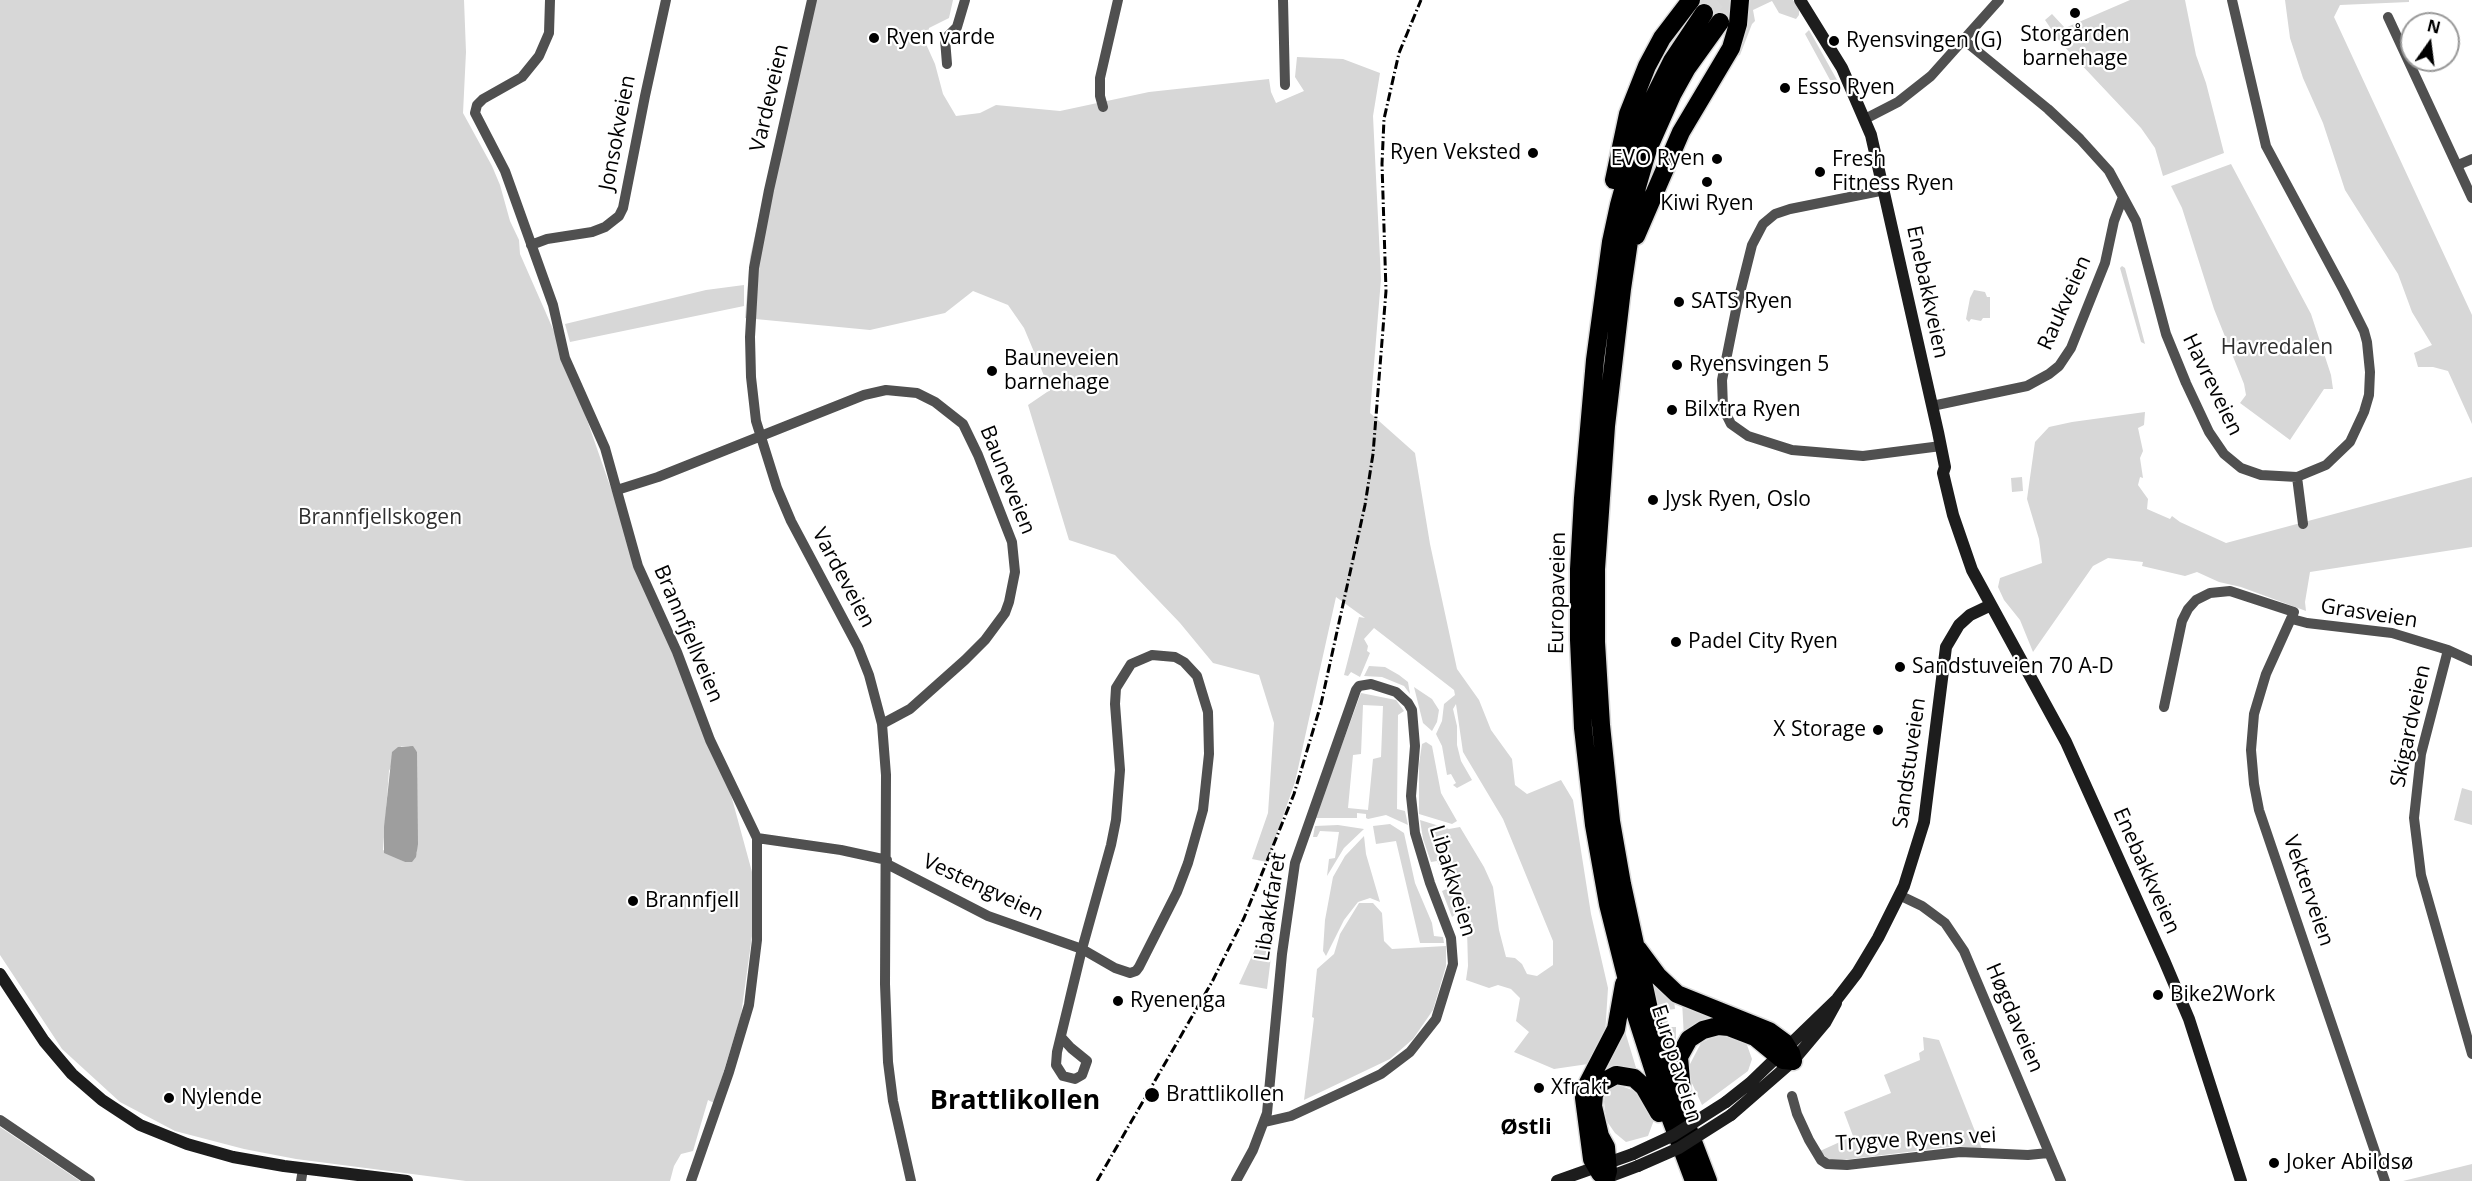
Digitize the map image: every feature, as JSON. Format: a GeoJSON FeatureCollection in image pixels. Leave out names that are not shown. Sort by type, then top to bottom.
{"type":"FeatureCollection","features":[{"type":"Feature","properties":{"kind":"highway"},"geometry":{"type":"LineString","coordinates":[[1626,257],[1674,147],[1731,48],[1738,24],[1740,0]]}},
{"type":"Feature","properties":{"kind":"highway","name":"Europaveien"},"geometry":{"type":"LineString","coordinates":[[1705,12],[1687,68],[1657,128],[1637,187],[1626,257],[1606,426],[1600,499],[1596,642],[1600,725],[1611,821],[1635,945],[1650,1014],[1688,1131],[1708,1181]]}},
{"type":"Feature","properties":{"kind":"highway","name":"Europaveien"},"geometry":{"type":"LineString","coordinates":[[1694,1181],[1659,1087],[1614,934],[1594,825],[1583,728],[1579,640],[1583,498],[1595,360],[1611,242],[1627,169],[1642,121],[1672,60],[1705,12]]}},
{"type":"Feature","properties":{"kind":"highway"},"geometry":{"type":"LineString","coordinates":[[1635,945],[1658,976],[1677,994],[1770,1031],[1786,1055]]}},
{"type":"Feature","properties":{"kind":"highway"},"geometry":{"type":"LineString","coordinates":[[1601,1173],[1585,1116],[1585,1092],[1613,1038],[1621,1005],[1625,973]]}},
{"type":"Feature","properties":{"kind":"highway"},"geometry":{"type":"LineString","coordinates":[[1621,1005],[1647,1092]]}},
{"type":"Feature","properties":{"kind":"highway"},"geometry":{"type":"LineString","coordinates":[[1688,1131],[1679,1074],[1679,1057],[1684,1046],[1695,1034],[1711,1028],[1729,1027],[1755,1037],[1786,1055]]}},
{"type":"Feature","properties":{"kind":"highway"},"geometry":{"type":"LineString","coordinates":[[1601,1173],[1606,1147],[1600,1136],[1593,1106],[1596,1090],[1604,1080],[1622,1075],[1639,1082],[1647,1092],[1683,1155]]}},
{"type":"Feature","properties":{"kind":"main road","name":"Enebakkveien"},"geometry":{"type":"LineString","coordinates":[[1800,0],[1835,54],[1865,119],[1885,190],[1945,467],[1949,471],[1959,514],[1984,584],[1983,590],[2066,742],[2177,989],[2195,1036],[2241,1181]]}},
{"type":"Feature","properties":{"kind":"main road","name":"Sandstuveien"},"geometry":{"type":"LineString","coordinates":[[1636,1160],[1726,1102],[1826,1023],[1837,999],[1868,955],[1899,895],[1916,851],[1927,808],[1946,647],[1959,625],[1970,615],[1990,605]]}},
{"type":"Feature","properties":{"kind":"main road"},"geometry":{"type":"LineString","coordinates":[[0,974],[58,1058],[85,1086],[115,1110],[145,1127],[187,1144],[302,1175],[407,1181]]}},
{"type":"Feature","properties":{"kind":"main road","name":"Sandstuveien"},"geometry":{"type":"LineString","coordinates":[[1557,1181],[1601,1173],[1679,1148],[1731,1115],[1786,1055]]}},
{"type":"Feature","properties":{"kind":"street","name":"Brannfjellveien"},"geometry":{"type":"LineString","coordinates":[[550,0],[549,33],[535,63],[522,77],[486,97],[475,111],[505,171],[553,305],[566,358],[605,448],[634,555],[650,596],[677,652],[711,740],[757,838],[757,940],[749,1005],[729,1072],[691,1181]]}},
{"type":"Feature","properties":{"kind":"street","name":"Jonsokveien"},"geometry":{"type":"LineString","coordinates":[[531,245],[546,239],[592,232],[605,227],[619,216],[623,208],[666,0]]}},
{"type":"Feature","properties":{"kind":"street","name":"Vardeveien"},"geometry":{"type":"LineString","coordinates":[[812,0],[769,190],[754,268],[750,337],[751,377],[760,435],[791,521],[858,647],[874,692],[882,724],[886,766],[886,1011],[890,1082],[911,1181]]}},
{"type":"Feature","properties":{"kind":"street"},"geometry":{"type":"LineString","coordinates":[[947,64],[945,39],[957,27],[965,0]]}},
{"type":"Feature","properties":{"kind":"street"},"geometry":{"type":"LineString","coordinates":[[1104,107],[1100,96],[1100,78],[1118,0]]}},
{"type":"Feature","properties":{"kind":"street"},"geometry":{"type":"LineString","coordinates":[[1282,0],[1285,85]]}},
{"type":"Feature","properties":{"kind":"street"},"geometry":{"type":"LineString","coordinates":[[1865,119],[1910,93],[1931,76],[1999,0]]}},
{"type":"Feature","properties":{"kind":"street","name":"Havreveien"},"geometry":{"type":"LineString","coordinates":[[1965,40],[2048,109],[2109,171],[2136,221],[2166,333],[2192,398],[2209,432],[2224,454],[2241,468],[2261,476],[2297,477],[2326,465],[2350,442],[2355,433],[2369,395],[2370,372],[2367,342],[2344,291],[2266,146],[2232,0]]}},
{"type":"Feature","properties":{"kind":"street"},"geometry":{"type":"LineString","coordinates":[[2388,17],[2472,198]]}},
{"type":"Feature","properties":{"kind":"street"},"geometry":{"type":"LineString","coordinates":[[2458,165],[2472,159]]}},
{"type":"Feature","properties":{"kind":"street"},"geometry":{"type":"LineString","coordinates":[[1885,190],[1790,209],[1775,214],[1763,224],[1752,245],[1737,305],[1722,380],[1723,408],[1731,424],[1748,436],[1792,450],[1863,456],[1941,446]]}},
{"type":"Feature","properties":{"kind":"street","name":"Raukveien"},"geometry":{"type":"LineString","coordinates":[[1932,406],[2027,386],[2059,366],[2071,348],[2105,262],[2114,221],[2123,197]]}},
{"type":"Feature","properties":{"kind":"street","name":"Bauneveien"},"geometry":{"type":"LineString","coordinates":[[617,490],[734,448],[760,435],[864,395],[898,389],[917,393],[935,402],[963,424],[978,455],[1012,542],[1015,572],[1009,602],[1005,613],[978,647],[910,709],[882,724]]}},
{"type":"Feature","properties":{"kind":"street"},"geometry":{"type":"LineString","coordinates":[[2297,477],[2303,524]]}},
{"type":"Feature","properties":{"kind":"street","name":"Grasveien"},"geometry":{"type":"LineString","coordinates":[[2164,707],[2181,621],[2196,600],[2210,593],[2230,591],[2307,623],[2392,633],[2448,650],[2472,661]]}},
{"type":"Feature","properties":{"kind":"street","name":"Vekterveien"},"geometry":{"type":"LineString","coordinates":[[2293,616],[2272,659],[2258,700],[2252,743],[2254,784],[2259,810],[2385,1181]]}},
{"type":"Feature","properties":{"kind":"street","name":"Skigardveien"},"geometry":{"type":"LineString","coordinates":[[2448,650],[2423,746],[2414,818],[2421,875],[2472,1054]]}},
{"type":"Feature","properties":{"kind":"street","name":"Vestengveien"},"geometry":{"type":"LineString","coordinates":[[757,838],[832,848],[887,862],[988,916],[1082,948],[1114,968],[1130,973],[1136,971],[1177,892],[1202,817],[1207,787],[1208,712],[1197,676],[1184,662],[1175,657],[1160,654],[1138,660],[1131,664],[1116,688],[1120,770],[1116,820],[1082,948]]}},
{"type":"Feature","properties":{"kind":"street","name":"Libakkfaret"},"geometry":{"type":"LineString","coordinates":[[1236,1181],[1265,1122],[1282,954],[1295,863],[1307,823],[1356,690],[1359,686],[1371,684],[1401,695]]}},
{"type":"Feature","properties":{"kind":"street","name":"Libakkveien"},"geometry":{"type":"LineString","coordinates":[[1265,1122],[1291,1116],[1381,1074],[1422,1040],[1436,1019],[1445,997],[1453,964],[1450,938],[1418,849],[1411,796],[1415,725],[1412,710],[1401,695]]}},
{"type":"Feature","properties":{"kind":"street","name":"Høgdaveien"},"geometry":{"type":"LineString","coordinates":[[1899,895],[1928,910],[1945,923],[1964,951],[2061,1181]]}},
{"type":"Feature","properties":{"kind":"street"},"geometry":{"type":"LineString","coordinates":[[1061,1036],[1082,948]]}},
{"type":"Feature","properties":{"kind":"street","name":"Trygve Ryens vei"},"geometry":{"type":"LineString","coordinates":[[1792,1096],[1809,1140],[1821,1160],[1827,1164],[1846,1165],[1960,1152],[2028,1155],[2048,1153]]}},
{"type":"Feature","properties":{"kind":"street"},"geometry":{"type":"LineString","coordinates":[[0,1120],[90,1181]]}},
{"type":"Feature","properties":{"kind":"green space","name":"Brannfjellskogen"},"geometry":{"type":"Polygon","coordinates":[[[0,0],[464,0],[466,52],[463,113],[500,185],[510,221],[519,240],[520,254],[564,354],[609,483],[722,762],[752,872],[752,936],[741,1015],[714,1103],[708,1100],[693,1151],[681,1154],[674,1166],[670,1181],[466,1181],[296,1159],[244,1149],[175,1131],[120,1102],[62,1049],[0,955],[0,0]],[[401,746],[389,771],[383,850],[405,862],[417,853],[417,752],[409,746],[401,746]]]}},
{"type":"Feature","properties":{"kind":"green space"},"geometry":{"type":"Polygon","coordinates":[[[809,0],[953,0],[949,18],[929,28],[926,44],[935,64],[943,94],[956,116],[980,113],[996,105],[1060,111],[1149,92],[1269,79],[1276,103],[1304,91],[1295,77],[1297,57],[1343,59],[1380,73],[1373,116],[1381,279],[1370,413],[1415,453],[1430,544],[1457,669],[1479,700],[1491,730],[1512,759],[1515,785],[1527,794],[1561,780],[1573,800],[1591,914],[1608,988],[1605,1035],[1588,1064],[1554,1069],[1514,1052],[1529,1032],[1516,1021],[1520,998],[1511,989],[1498,985],[1489,988],[1466,980],[1467,929],[1471,920],[1462,909],[1452,917],[1442,891],[1449,888],[1437,861],[1431,862],[1423,839],[1420,820],[1449,829],[1460,827],[1493,887],[1499,930],[1506,957],[1515,958],[1522,964],[1527,974],[1537,976],[1553,965],[1553,941],[1503,819],[1463,752],[1456,704],[1453,709],[1457,726],[1457,745],[1461,761],[1472,780],[1457,788],[1453,785],[1456,783],[1451,774],[1447,775],[1442,746],[1436,734],[1442,721],[1444,704],[1455,695],[1454,690],[1374,628],[1364,639],[1368,646],[1367,651],[1370,653],[1360,677],[1351,672],[1348,676],[1344,675],[1359,617],[1365,618],[1336,597],[1295,782],[1267,862],[1252,859],[1268,813],[1274,723],[1259,675],[1213,663],[1180,623],[1115,555],[1069,540],[1028,405],[1050,390],[1024,328],[1008,305],[973,291],[945,313],[870,330],[745,318],[750,257],[809,0]]]}},
{"type":"Feature","properties":{"kind":"green space"},"geometry":{"type":"Polygon","coordinates":[[[1699,0],[1732,0],[1725,40],[1722,24],[1714,16],[1709,13],[1693,13],[1686,16],[1699,0]]]}},
{"type":"Feature","properties":{"kind":"green space"},"geometry":{"type":"Polygon","coordinates":[[[1748,0],[1793,0],[1799,8],[1799,15],[1796,19],[1779,13],[1772,1],[1753,10],[1755,21],[1740,55],[1735,57],[1748,0]]]}},
{"type":"Feature","properties":{"kind":"green space"},"geometry":{"type":"Polygon","coordinates":[[[2130,0],[2185,0],[2196,55],[2206,83],[2224,153],[2163,176],[2155,148],[2141,128],[2060,42],[2045,20],[2052,14],[2065,28],[2130,0]]]}},
{"type":"Feature","properties":{"kind":"green space"},"geometry":{"type":"Polygon","coordinates":[[[2285,0],[2409,0],[2409,2],[2340,5],[2334,17],[2472,315],[2472,424],[2448,371],[2433,367],[2418,367],[2414,353],[2432,345],[2412,312],[2398,274],[2345,190],[2323,123],[2303,78],[2290,38],[2285,0]]]}},
{"type":"Feature","properties":{"kind":"green space"},"geometry":{"type":"Polygon","coordinates":[[[1809,30],[1837,80],[1830,80],[1805,34],[1809,30]]]}},
{"type":"Feature","properties":{"kind":"green space","name":"Havredalen"},"geometry":{"type":"Polygon","coordinates":[[[2231,164],[2311,314],[2331,375],[2333,389],[2324,389],[2290,440],[2240,403],[2246,395],[2244,384],[2214,309],[2182,208],[2171,186],[2231,164]]]}},
{"type":"Feature","properties":{"kind":"green space"},"geometry":{"type":"Polygon","coordinates":[[[2122,266],[2125,268],[2145,344],[2141,342],[2120,268],[2122,266]]]}},
{"type":"Feature","properties":{"kind":"green space"},"geometry":{"type":"Polygon","coordinates":[[[744,285],[744,306],[570,342],[565,324],[706,290],[744,285]]]}},
{"type":"Feature","properties":{"kind":"green space"},"geometry":{"type":"Polygon","coordinates":[[[1974,290],[1985,292],[1987,297],[1990,297],[1990,318],[1983,318],[1981,321],[1971,319],[1969,322],[1966,319],[1974,290]]]}},
{"type":"Feature","properties":{"kind":"green space"},"geometry":{"type":"Polygon","coordinates":[[[2145,412],[2144,425],[2138,428],[2143,451],[2140,458],[2143,478],[2140,477],[2138,485],[2148,499],[2147,509],[2170,519],[2172,516],[2226,543],[2472,477],[2472,547],[2310,572],[2305,602],[2306,611],[2241,587],[2219,582],[2197,572],[2185,576],[2142,566],[2143,562],[2108,558],[2093,566],[2033,652],[2020,620],[2004,600],[1998,587],[2000,578],[2042,563],[2039,539],[2027,499],[2035,442],[2049,427],[2145,412]]]}},
{"type":"Feature","properties":{"kind":"green space"},"geometry":{"type":"Polygon","coordinates":[[[2022,477],[2023,491],[2012,492],[2011,478],[2022,477]]]}},
{"type":"Feature","properties":{"kind":"green space"},"geometry":{"type":"Polygon","coordinates":[[[1369,666],[1385,667],[1399,675],[1408,682],[1410,694],[1404,686],[1382,677],[1364,676],[1369,666]]]}},
{"type":"Feature","properties":{"kind":"green space"},"geometry":{"type":"Polygon","coordinates":[[[1414,687],[1432,699],[1439,710],[1437,722],[1432,731],[1423,723],[1414,687]]]}},
{"type":"Feature","properties":{"kind":"green space"},"geometry":{"type":"Polygon","coordinates":[[[1361,693],[1396,700],[1404,711],[1398,715],[1397,809],[1405,811],[1408,825],[1386,815],[1368,819],[1366,814],[1357,813],[1357,818],[1315,818],[1361,693]],[[1363,705],[1361,754],[1353,755],[1348,808],[1368,810],[1373,759],[1381,757],[1383,706],[1363,705]]]}},
{"type":"Feature","properties":{"kind":"green space"},"geometry":{"type":"Polygon","coordinates":[[[1426,742],[1432,746],[1441,793],[1457,821],[1452,824],[1419,814],[1419,764],[1422,744],[1426,742]]]}},
{"type":"Feature","properties":{"kind":"green space"},"geometry":{"type":"Polygon","coordinates":[[[2462,788],[2472,791],[2472,825],[2454,820],[2462,788]]]}},
{"type":"Feature","properties":{"kind":"green space"},"geometry":{"type":"Polygon","coordinates":[[[1390,824],[1404,833],[1415,883],[1432,923],[1434,936],[1443,937],[1444,943],[1420,943],[1396,841],[1376,844],[1373,826],[1390,824]]]}},
{"type":"Feature","properties":{"kind":"green space"},"geometry":{"type":"Polygon","coordinates":[[[1338,825],[1364,829],[1344,848],[1327,876],[1329,859],[1335,858],[1339,832],[1320,831],[1317,837],[1313,837],[1315,826],[1338,825]]]}},
{"type":"Feature","properties":{"kind":"green space"},"geometry":{"type":"Polygon","coordinates":[[[1364,836],[1366,854],[1380,902],[1370,898],[1358,902],[1344,920],[1326,956],[1323,951],[1325,920],[1333,877],[1345,856],[1364,836]]]}},
{"type":"Feature","properties":{"kind":"green space"},"geometry":{"type":"Polygon","coordinates":[[[1359,903],[1373,903],[1382,913],[1384,941],[1392,949],[1446,946],[1446,966],[1433,1010],[1413,1039],[1390,1059],[1304,1100],[1314,1018],[1312,1017],[1317,969],[1334,954],[1340,934],[1359,903]]]}},
{"type":"Feature","properties":{"kind":"green space"},"geometry":{"type":"Polygon","coordinates":[[[1274,933],[1267,989],[1239,984],[1262,934],[1274,933]]]}},
{"type":"Feature","properties":{"kind":"green space"},"geometry":{"type":"Polygon","coordinates":[[[1647,970],[1674,1000],[1675,1009],[1667,1010],[1668,1027],[1676,1027],[1676,1049],[1672,1055],[1665,1039],[1647,970]]]}},
{"type":"Feature","properties":{"kind":"green space"},"geometry":{"type":"Polygon","coordinates":[[[1682,1001],[1724,1017],[1684,1038],[1682,1001]]]}},
{"type":"Feature","properties":{"kind":"green space"},"geometry":{"type":"Polygon","coordinates":[[[1624,1028],[1637,1071],[1599,1078],[1624,1028]]]}},
{"type":"Feature","properties":{"kind":"green space"},"geometry":{"type":"Polygon","coordinates":[[[1715,1036],[1732,1036],[1742,1041],[1747,1045],[1752,1059],[1748,1071],[1702,1105],[1690,1079],[1689,1066],[1701,1043],[1715,1036]]]}},
{"type":"Feature","properties":{"kind":"green space"},"geometry":{"type":"Polygon","coordinates":[[[1923,1037],[1939,1040],[1982,1149],[1957,1146],[1834,1161],[1828,1159],[1820,1151],[1853,1136],[1844,1112],[1891,1093],[1884,1075],[1920,1060],[1919,1053],[1924,1050],[1923,1037]]]}},
{"type":"Feature","properties":{"kind":"green space"},"geometry":{"type":"Polygon","coordinates":[[[1610,1086],[1621,1086],[1635,1091],[1644,1098],[1654,1120],[1648,1136],[1626,1142],[1615,1133],[1606,1120],[1604,1102],[1605,1092],[1610,1086]]]}},
{"type":"Feature","properties":{"kind":"green space"},"geometry":{"type":"Polygon","coordinates":[[[0,1127],[74,1177],[80,1181],[0,1181],[0,1127]]]}},
{"type":"Feature","properties":{"kind":"green space"},"geometry":{"type":"Polygon","coordinates":[[[2472,1164],[2472,1181],[2403,1181],[2472,1164]]]}},
{"type":"Feature","properties":{"kind":"shaded area"},"geometry":{"type":"Polygon","coordinates":[[[413,746],[417,752],[418,844],[416,857],[412,862],[405,862],[384,853],[384,827],[392,752],[398,747],[413,746]]]}},
{"type":"Feature","properties":{"kind":"tunnel"},"geometry":{"type":"LineString","coordinates":[[1704,13],[1717,0]]}},
{"type":"Feature","properties":{"kind":"railway"},"geometry":{"type":"LineString","coordinates":[[1097,1181],[1212,982],[1244,918],[1294,794],[1321,704],[1365,505],[1373,454],[1386,291],[1382,164],[1384,119],[1399,53],[1421,0]]}},
{"type":"Feature","properties":{"kind":"place","name":"Storgården barnehage"},"geometry":{"type":"Point","coordinates":[2075,13]}},
{"type":"Feature","properties":{"kind":"place","name":"Ryen varde"},"geometry":{"type":"Point","coordinates":[874,38]}},
{"type":"Feature","properties":{"kind":"place","name":"Ryensvingen (G)"},"geometry":{"type":"Point","coordinates":[1834,41]}},
{"type":"Feature","properties":{"kind":"place","name":"Esso Ryen"},"geometry":{"type":"Point","coordinates":[1785,88]}},
{"type":"Feature","properties":{"kind":"place","name":"Ryen Veksted"},"geometry":{"type":"Point","coordinates":[1533,153]}},
{"type":"Feature","properties":{"kind":"place","name":"EVO Ryen"},"geometry":{"type":"Point","coordinates":[1717,159]}},
{"type":"Feature","properties":{"kind":"place","name":"Fresh Fitness Ryen"},"geometry":{"type":"Point","coordinates":[1820,172]}},
{"type":"Feature","properties":{"kind":"place","name":"Kiwi Ryen"},"geometry":{"type":"Point","coordinates":[1707,182]}},
{"type":"Feature","properties":{"kind":"place","name":"SATS Ryen"},"geometry":{"type":"Point","coordinates":[1679,302]}},
{"type":"Feature","properties":{"kind":"place","name":"Ryensvingen 5"},"geometry":{"type":"Point","coordinates":[1677,365]}},
{"type":"Feature","properties":{"kind":"place","name":"Bauneveien barnehage"},"geometry":{"type":"Point","coordinates":[992,371]}},
{"type":"Feature","properties":{"kind":"place","name":"Bilxtra Ryen"},"geometry":{"type":"Point","coordinates":[1672,410]}},
{"type":"Feature","properties":{"kind":"place","name":"Jysk Ryen, Oslo"},"geometry":{"type":"Point","coordinates":[1653,500]}},
{"type":"Feature","properties":{"kind":"place","name":"Padel City Ryen"},"geometry":{"type":"Point","coordinates":[1676,642]}},
{"type":"Feature","properties":{"kind":"place","name":"Sandstuveien 70 A-D"},"geometry":{"type":"Point","coordinates":[1900,667]}},
{"type":"Feature","properties":{"kind":"place","name":"X Storage"},"geometry":{"type":"Point","coordinates":[1878,730]}},
{"type":"Feature","properties":{"kind":"place","name":"Brannfjell"},"geometry":{"type":"Point","coordinates":[633,901]}},
{"type":"Feature","properties":{"kind":"place","name":"Bike2Work"},"geometry":{"type":"Point","coordinates":[2158,995]}},
{"type":"Feature","properties":{"kind":"place","name":"Ryenenga"},"geometry":{"type":"Point","coordinates":[1118,1001]}},
{"type":"Feature","properties":{"kind":"place","name":"Xfrakt"},"geometry":{"type":"Point","coordinates":[1539,1088]}},
{"type":"Feature","properties":{"kind":"place","name":"Brattlikollen"},"geometry":{"type":"Point","coordinates":[1152,1095]}},
{"type":"Feature","properties":{"kind":"place","name":"Nylende"},"geometry":{"type":"Point","coordinates":[169,1098]}},
{"type":"Feature","properties":{"kind":"place","name":"Joker Abildsø"},"geometry":{"type":"Point","coordinates":[2274,1163]}},
{"type":"Feature","properties":{"kind":"district","name":"Brattlikollen"},"geometry":{"type":"Point","coordinates":[1015,1101]}},
{"type":"Feature","properties":{"kind":"district","name":"Østli"},"geometry":{"type":"Point","coordinates":[1526,1128]}}]}
